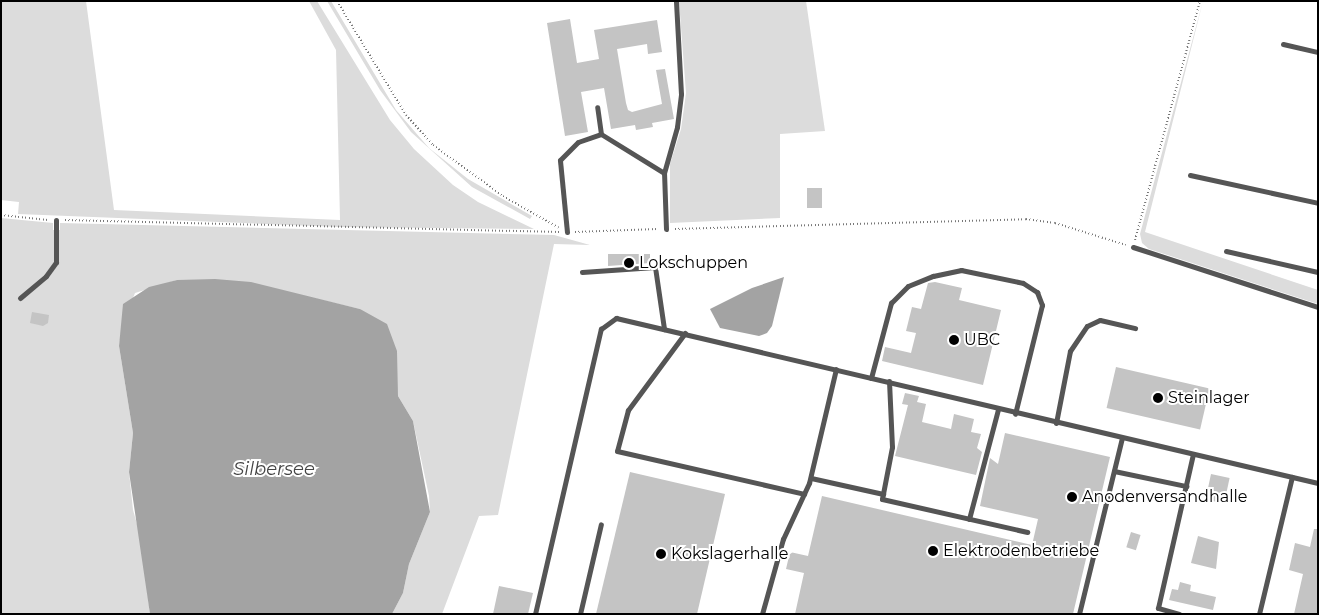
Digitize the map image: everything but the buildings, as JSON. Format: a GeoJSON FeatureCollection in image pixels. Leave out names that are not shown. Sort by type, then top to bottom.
{"type":"FeatureCollection","features":[{"type":"Feature","properties":{"kind":"lane"},"geometry":{"type":"LineString","coordinates":[[666,229],[664,173],[681,102],[676,1]]}},
{"type":"Feature","properties":{"kind":"lane"},"geometry":{"type":"LineString","coordinates":[[1283,44],[1318,52]]}},
{"type":"Feature","properties":{"kind":"lane"},"geometry":{"type":"LineString","coordinates":[[597,108],[602,134],[664,173]]}},
{"type":"Feature","properties":{"kind":"lane"},"geometry":{"type":"LineString","coordinates":[[567,232],[560,160],[578,142],[602,134]]}},
{"type":"Feature","properties":{"kind":"lane"},"geometry":{"type":"LineString","coordinates":[[1190,174],[1318,203]]}},
{"type":"Feature","properties":{"kind":"lane"},"geometry":{"type":"LineString","coordinates":[[20,298],[46,276],[56,262],[56,220]]}},
{"type":"Feature","properties":{"kind":"lane"},"geometry":{"type":"LineString","coordinates":[[1133,247],[1318,307]]}},
{"type":"Feature","properties":{"kind":"lane"},"geometry":{"type":"LineString","coordinates":[[1226,252],[1318,272]]}},
{"type":"Feature","properties":{"kind":"lane"},"geometry":{"type":"LineString","coordinates":[[582,272],[656,267],[664,328]]}},
{"type":"Feature","properties":{"kind":"lane"},"geometry":{"type":"LineString","coordinates":[[871,378],[891,303],[908,286],[932,276],[961,270],[1023,283],[1037,292],[1042,305],[1015,414]]}},
{"type":"Feature","properties":{"kind":"lane"},"geometry":{"type":"LineString","coordinates":[[535,614],[601,329],[616,318],[889,381],[1015,414],[1318,483]]}},
{"type":"Feature","properties":{"kind":"lane"},"geometry":{"type":"LineString","coordinates":[[1056,423],[1070,351],[1082,332],[1100,320],[1134,328]]}},
{"type":"Feature","properties":{"kind":"lane"},"geometry":{"type":"LineString","coordinates":[[685,333],[628,410],[617,451],[804,494]]}},
{"type":"Feature","properties":{"kind":"lane"},"geometry":{"type":"LineString","coordinates":[[762,614],[783,539],[811,478],[836,369]]}},
{"type":"Feature","properties":{"kind":"lane"},"geometry":{"type":"LineString","coordinates":[[889,381],[892,447],[882,499],[1027,532]]}},
{"type":"Feature","properties":{"kind":"lane"},"geometry":{"type":"LineString","coordinates":[[969,519],[998,409]]}},
{"type":"Feature","properties":{"kind":"lane"},"geometry":{"type":"LineString","coordinates":[[1080,614],[1122,438]]}},
{"type":"Feature","properties":{"kind":"lane"},"geometry":{"type":"LineString","coordinates":[[1179,614],[1158,608],[1193,454]]}},
{"type":"Feature","properties":{"kind":"lane"},"geometry":{"type":"LineString","coordinates":[[1114,471],[1186,486]]}},
{"type":"Feature","properties":{"kind":"lane"},"geometry":{"type":"LineString","coordinates":[[1259,614],[1292,477]]}},
{"type":"Feature","properties":{"kind":"lane"},"geometry":{"type":"LineString","coordinates":[[811,478],[883,494]]}},
{"type":"Feature","properties":{"kind":"lane"},"geometry":{"type":"LineString","coordinates":[[580,614],[601,524]]}},
{"type":"Feature","properties":{"kind":"path"},"geometry":{"type":"LineString","coordinates":[[337,1],[406,116],[433,145],[516,204],[567,232]]}},
{"type":"Feature","properties":{"kind":"path"},"geometry":{"type":"LineString","coordinates":[[1133,247],[1200,1]]}},
{"type":"Feature","properties":{"kind":"shaded area"},"geometry":{"type":"Polygon","coordinates":[[[1,1],[86,1],[114,210],[340,220],[336,50],[309,1],[317,1],[390,120],[414,149],[453,185],[478,202],[534,229],[340,227],[18,214],[19,202],[1,200],[1,1]]]}},
{"type":"Feature","properties":{"kind":"shaded area"},"geometry":{"type":"Polygon","coordinates":[[[327,1],[331,1],[396,110],[429,148],[468,179],[532,216],[530,219],[472,187],[411,132],[380,90],[327,1]]]}},
{"type":"Feature","properties":{"kind":"shaded area"},"geometry":{"type":"Polygon","coordinates":[[[679,1],[806,1],[825,131],[780,134],[780,218],[670,223],[670,164],[681,129],[686,93],[679,1]]]}},
{"type":"Feature","properties":{"kind":"shaded area"},"geometry":{"type":"Polygon","coordinates":[[[1203,1],[1145,232],[1318,290],[1318,304],[1149,249],[1142,243],[1140,234],[1203,1]]]}},
{"type":"Feature","properties":{"kind":"shaded area"},"geometry":{"type":"Polygon","coordinates":[[[1,218],[53,223],[53,230],[60,230],[60,223],[554,235],[590,245],[554,244],[498,515],[479,516],[442,614],[392,614],[403,593],[409,564],[430,512],[429,496],[413,421],[398,396],[396,382],[360,309],[313,298],[177,280],[135,293],[122,326],[119,346],[133,433],[129,472],[133,510],[141,538],[150,614],[1,614],[1,218]]]}},
{"type":"Feature","properties":{"kind":"water"},"geometry":{"type":"Polygon","coordinates":[[[784,277],[772,326],[767,333],[759,336],[720,328],[710,309],[752,288],[784,277]]]}},
{"type":"Feature","properties":{"kind":"water","name":"Silbersee"},"geometry":{"type":"Polygon","coordinates":[[[215,279],[251,282],[360,309],[387,324],[397,351],[398,396],[413,421],[430,512],[409,564],[403,593],[392,614],[150,614],[129,472],[133,433],[119,346],[123,304],[149,287],[177,280],[215,279]]]}},
{"type":"Feature","properties":{"kind":"place","name":"Lokschuppen"},"geometry":{"type":"Point","coordinates":[629,263]}},
{"type":"Feature","properties":{"kind":"place","name":"UBC"},"geometry":{"type":"Point","coordinates":[954,340]}},
{"type":"Feature","properties":{"kind":"place","name":"Steinlager"},"geometry":{"type":"Point","coordinates":[1158,398]}},
{"type":"Feature","properties":{"kind":"place","name":"Anodenversandhalle"},"geometry":{"type":"Point","coordinates":[1072,497]}},
{"type":"Feature","properties":{"kind":"place","name":"Elektrodenbetriebe"},"geometry":{"type":"Point","coordinates":[933,551]}},
{"type":"Feature","properties":{"kind":"place","name":"Kokslagerhalle"},"geometry":{"type":"Point","coordinates":[661,554]}}]}
